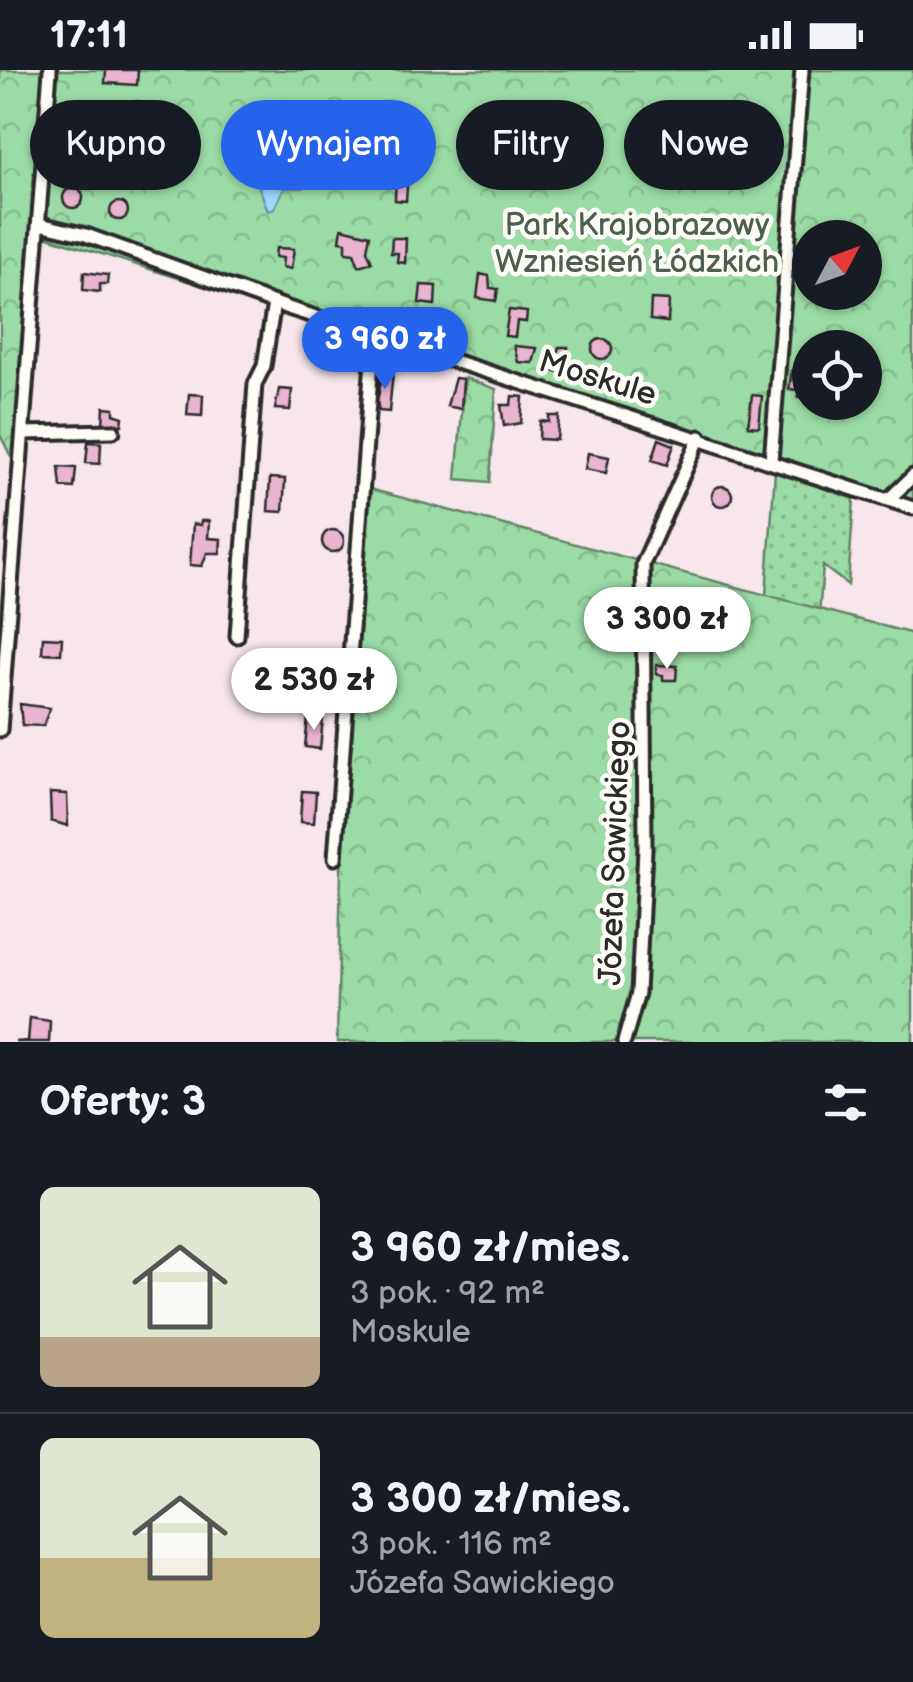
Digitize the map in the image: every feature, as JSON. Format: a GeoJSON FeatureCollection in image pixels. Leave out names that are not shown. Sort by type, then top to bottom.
{"type":"FeatureCollection","features":[{"type":"Feature","properties":{"kind":"street"},"geometry":{"type":"LineString","coordinates":[[0,730],[50,70]]}},
{"type":"Feature","properties":{"kind":"street"},"geometry":{"type":"LineString","coordinates":[[771,461],[802,70]]}},
{"type":"Feature","properties":{"kind":"street","name":"Moskule"},"geometry":{"type":"LineString","coordinates":[[40,224],[86,235],[274,303],[913,508]]}},
{"type":"Feature","properties":{"kind":"street"},"geometry":{"type":"LineString","coordinates":[[237,636],[255,384],[264,366],[274,303]]}},
{"type":"Feature","properties":{"kind":"street"},"geometry":{"type":"LineString","coordinates":[[336,858],[374,334]]}},
{"type":"Feature","properties":{"kind":"street"},"geometry":{"type":"LineString","coordinates":[[23,433],[113,431]]}},
{"type":"Feature","properties":{"kind":"street","name":"Józefa Sawickiego"},"geometry":{"type":"LineString","coordinates":[[624,1042],[638,994],[646,849],[643,564],[700,437]]}},
{"type":"Feature","properties":{"kind":"street"},"geometry":{"type":"LineString","coordinates":[[888,500],[913,476]]}},
{"type":"Feature","properties":{"kind":"green space","name":"Park Krajobrazowy Wzniesień Łódzkich"},"geometry":{"type":"Polygon","coordinates":[[[0,70],[913,70],[913,511],[42,235],[22,478],[0,435],[0,70]]]}},
{"type":"Feature","properties":{"kind":"green space"},"geometry":{"type":"Polygon","coordinates":[[[465,378],[496,389],[490,482],[456,479],[465,378]]]}},
{"type":"Feature","properties":{"kind":"green space"},"geometry":{"type":"Polygon","coordinates":[[[775,471],[854,499],[848,585],[823,566],[818,629],[760,676],[775,471]]]}},
{"type":"Feature","properties":{"kind":"green space"},"geometry":{"type":"Polygon","coordinates":[[[358,486],[913,634],[913,1042],[337,1042],[346,655],[358,486]]]}},
{"type":"Feature","properties":{"kind":"water"},"geometry":{"type":"Polygon","coordinates":[[[260,190],[283,190],[274,209],[268,211],[260,190]]]}},
{"type":"Feature","properties":{"kind":"building"},"geometry":{"type":"Polygon","coordinates":[[[106,70],[138,70],[137,85],[105,83],[106,70]]]}},
{"type":"Feature","properties":{"kind":"building"},"geometry":{"type":"Polygon","coordinates":[[[395,190],[407,190],[406,201],[395,200],[395,190]]]}},
{"type":"Feature","properties":{"kind":"building"},"geometry":{"type":"Polygon","coordinates":[[[66,191],[80,191],[80,205],[66,205],[66,191]]]}},
{"type":"Feature","properties":{"kind":"building"},"geometry":{"type":"Polygon","coordinates":[[[119,202],[126,204],[126,218],[119,220],[112,218],[110,211],[112,204],[119,202]]]}},
{"type":"Feature","properties":{"kind":"building"},"geometry":{"type":"Polygon","coordinates":[[[342,228],[370,235],[367,250],[372,262],[359,266],[354,253],[346,252],[346,242],[340,241],[342,228]]]}},
{"type":"Feature","properties":{"kind":"building"},"geometry":{"type":"Polygon","coordinates":[[[392,238],[406,238],[405,263],[397,262],[398,253],[391,253],[392,238]]]}},
{"type":"Feature","properties":{"kind":"building"},"geometry":{"type":"Polygon","coordinates":[[[276,248],[294,249],[291,269],[282,267],[283,258],[275,257],[276,248]]]}},
{"type":"Feature","properties":{"kind":"building"},"geometry":{"type":"Polygon","coordinates":[[[84,272],[108,275],[107,284],[100,284],[100,292],[83,290],[84,272]]]}},
{"type":"Feature","properties":{"kind":"building"},"geometry":{"type":"Polygon","coordinates":[[[480,274],[489,276],[490,288],[498,289],[496,301],[477,298],[480,274]]]}},
{"type":"Feature","properties":{"kind":"building"},"geometry":{"type":"Polygon","coordinates":[[[421,285],[436,286],[435,305],[419,303],[421,285]]]}},
{"type":"Feature","properties":{"kind":"building"},"geometry":{"type":"Polygon","coordinates":[[[651,299],[669,300],[668,322],[650,320],[651,299]]]}},
{"type":"Feature","properties":{"kind":"building"},"geometry":{"type":"Polygon","coordinates":[[[509,310],[527,312],[526,322],[517,321],[515,337],[505,336],[509,310]]]}},
{"type":"Feature","properties":{"kind":"building"},"geometry":{"type":"Polygon","coordinates":[[[602,339],[612,349],[602,359],[592,349],[602,339]]]}},
{"type":"Feature","properties":{"kind":"building"},"geometry":{"type":"Polygon","coordinates":[[[325,345],[332,347],[332,361],[325,363],[318,361],[316,354],[318,347],[325,345]]]}},
{"type":"Feature","properties":{"kind":"building"},"geometry":{"type":"Polygon","coordinates":[[[514,346],[537,348],[533,363],[518,362],[514,346]]]}},
{"type":"Feature","properties":{"kind":"building"},"geometry":{"type":"Polygon","coordinates":[[[559,347],[568,347],[566,372],[552,371],[559,347]]]}},
{"type":"Feature","properties":{"kind":"building"},"geometry":{"type":"Polygon","coordinates":[[[383,371],[393,372],[389,412],[379,411],[377,402],[383,371]]]}},
{"type":"Feature","properties":{"kind":"building"},"geometry":{"type":"Polygon","coordinates":[[[455,378],[463,379],[461,409],[447,406],[455,378]]]}},
{"type":"Feature","properties":{"kind":"building"},"geometry":{"type":"Polygon","coordinates":[[[279,389],[292,390],[290,410],[275,409],[279,389]]]}},
{"type":"Feature","properties":{"kind":"building"},"geometry":{"type":"Polygon","coordinates":[[[189,394],[203,395],[202,416],[187,415],[189,394]]]}},
{"type":"Feature","properties":{"kind":"building"},"geometry":{"type":"Polygon","coordinates":[[[752,395],[762,396],[759,427],[748,426],[752,395]]]}},
{"type":"Feature","properties":{"kind":"building"},"geometry":{"type":"Polygon","coordinates":[[[512,396],[523,397],[521,423],[504,426],[501,405],[511,405],[512,396]]]}},
{"type":"Feature","properties":{"kind":"building"},"geometry":{"type":"Polygon","coordinates":[[[104,407],[114,408],[114,414],[123,417],[122,425],[103,424],[104,407]]]}},
{"type":"Feature","properties":{"kind":"building"},"geometry":{"type":"Polygon","coordinates":[[[549,416],[559,416],[557,440],[539,439],[540,421],[549,422],[549,416]]]}},
{"type":"Feature","properties":{"kind":"building"},"geometry":{"type":"Polygon","coordinates":[[[659,439],[674,445],[667,465],[652,460],[659,439]]]}},
{"type":"Feature","properties":{"kind":"building"},"geometry":{"type":"Polygon","coordinates":[[[88,442],[101,443],[100,464],[86,463],[88,442]]]}},
{"type":"Feature","properties":{"kind":"building"},"geometry":{"type":"Polygon","coordinates":[[[588,453],[609,457],[606,473],[585,469],[588,453]]]}},
{"type":"Feature","properties":{"kind":"building"},"geometry":{"type":"Polygon","coordinates":[[[59,467],[76,468],[74,488],[61,487],[59,467]]]}},
{"type":"Feature","properties":{"kind":"building"},"geometry":{"type":"Polygon","coordinates":[[[270,478],[285,479],[283,512],[268,511],[270,478]]]}},
{"type":"Feature","properties":{"kind":"building"},"geometry":{"type":"Polygon","coordinates":[[[722,486],[732,496],[722,506],[712,496],[722,486]]]}},
{"type":"Feature","properties":{"kind":"building"},"geometry":{"type":"Polygon","coordinates":[[[201,521],[209,521],[208,538],[221,539],[220,553],[207,553],[202,566],[190,565],[193,524],[201,525],[201,521]]]}},
{"type":"Feature","properties":{"kind":"building"},"geometry":{"type":"Polygon","coordinates":[[[333,530],[341,533],[341,549],[333,552],[325,549],[322,541],[325,533],[333,530]]]}},
{"type":"Feature","properties":{"kind":"building"},"geometry":{"type":"Polygon","coordinates":[[[43,637],[62,638],[61,654],[42,653],[43,637]]]}},
{"type":"Feature","properties":{"kind":"building"},"geometry":{"type":"Polygon","coordinates":[[[656,665],[677,666],[676,680],[663,680],[663,675],[656,674],[656,665]]]}},
{"type":"Feature","properties":{"kind":"building"},"geometry":{"type":"Polygon","coordinates":[[[20,704],[50,708],[43,726],[22,725],[20,704]]]}},
{"type":"Feature","properties":{"kind":"building"},"geometry":{"type":"Polygon","coordinates":[[[308,717],[323,718],[320,749],[305,747],[308,717]]]}},
{"type":"Feature","properties":{"kind":"building"},"geometry":{"type":"Polygon","coordinates":[[[302,791],[316,792],[314,823],[300,822],[302,791]]]}},
{"type":"Feature","properties":{"kind":"building"},"geometry":{"type":"Polygon","coordinates":[[[50,793],[67,794],[68,826],[51,821],[50,793]]]}},
{"type":"Feature","properties":{"kind":"building"},"geometry":{"type":"Polygon","coordinates":[[[30,1018],[50,1021],[49,1042],[15,1042],[28,1041],[30,1018]]]}}]}
